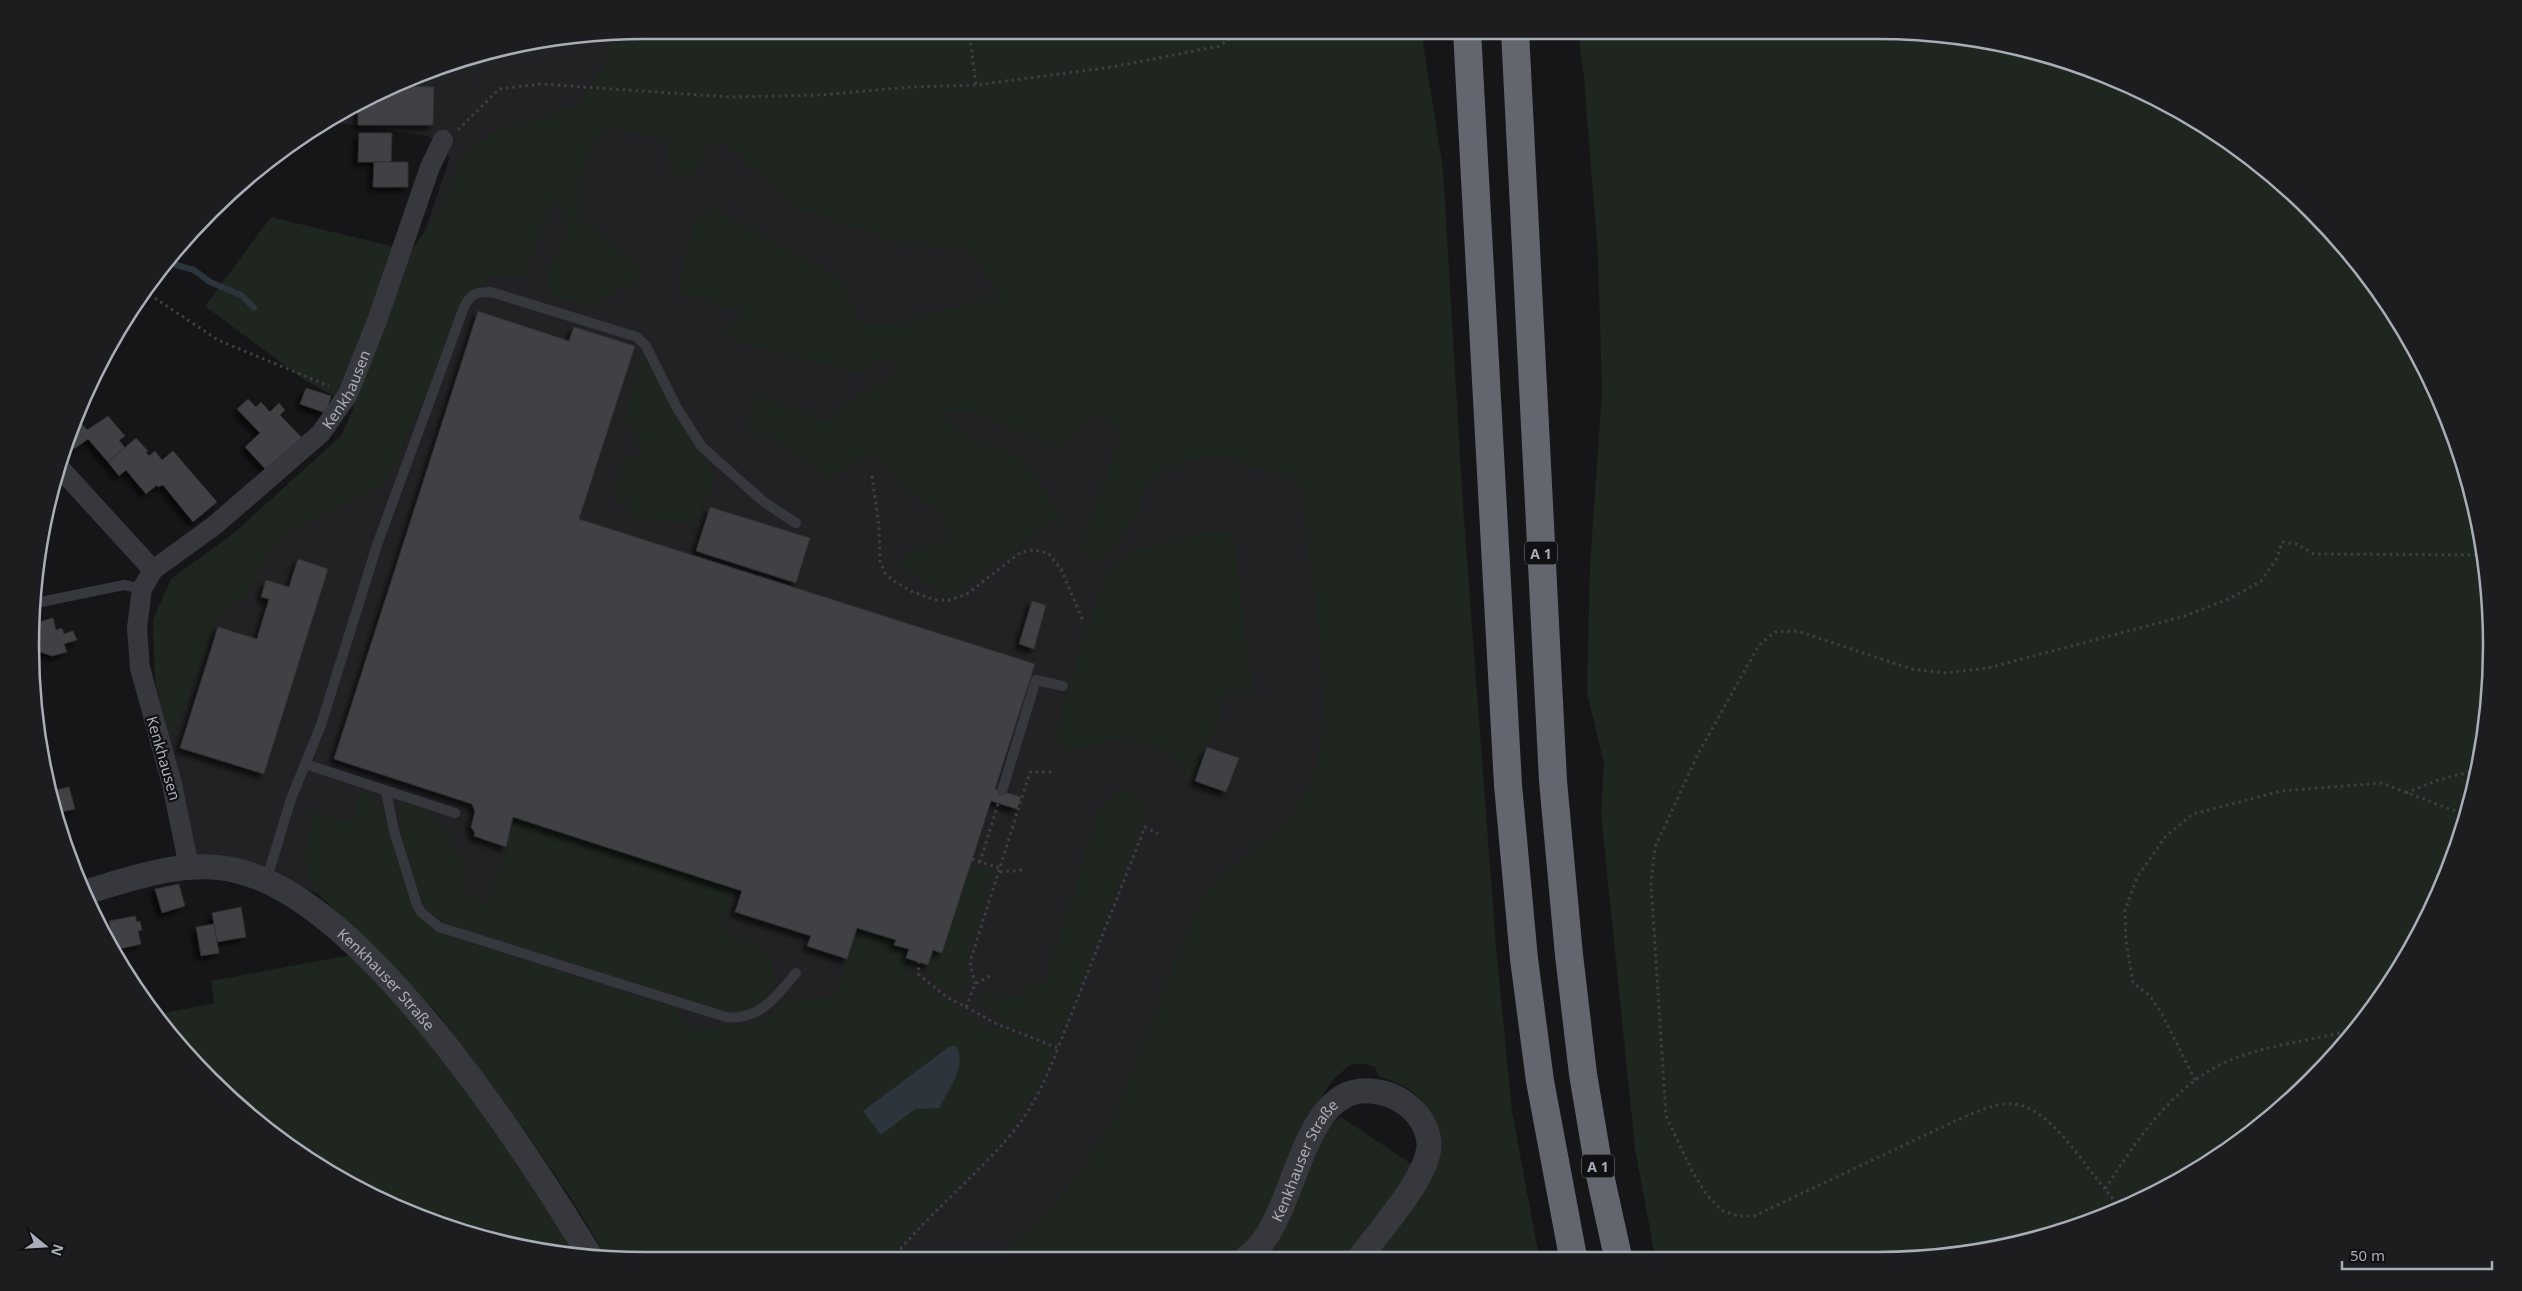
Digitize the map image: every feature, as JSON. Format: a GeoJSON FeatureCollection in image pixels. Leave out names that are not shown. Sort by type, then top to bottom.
{"type":"FeatureCollection","features":[{"type":"Feature","properties":{"kind":"highway"},"geometry":{"type":"LineString","coordinates":[[1467,39],[1508,785],[1524,959],[1540,1081],[1572,1252]]}},
{"type":"Feature","properties":{"kind":"highway","name":"A 1"},"geometry":{"type":"LineString","coordinates":[[1515,39],[1553,781],[1569,955],[1583,1074],[1600,1175],[1617,1252]]}},
{"type":"Feature","properties":{"kind":"street","name":"Kenkhausen"},"geometry":{"type":"LineString","coordinates":[[189,867],[172,784],[140,668],[137,628],[142,589],[153,570],[215,525],[321,433],[348,394],[377,320],[430,167],[443,140]]}},
{"type":"Feature","properties":{"kind":"street"},"geometry":{"type":"LineString","coordinates":[[64,472],[153,570]]}},
{"type":"Feature","properties":{"kind":"street","name":"Kenkhauser Straße"},"geometry":{"type":"LineString","coordinates":[[90,890],[151,874],[189,867],[224,868],[266,880],[302,902],[334,925],[411,1004],[500,1119],[586,1249]]}},
{"type":"Feature","properties":{"kind":"street","name":"Kenkhauser Straße"},"geometry":{"type":"LineString","coordinates":[[1252,1252],[1267,1237],[1280,1213],[1312,1133],[1326,1111],[1346,1095],[1365,1090],[1388,1093],[1405,1102],[1417,1113],[1427,1130],[1429,1151],[1418,1178],[1364,1252]]}},
{"type":"Feature","properties":{"kind":"lane"},"geometry":{"type":"LineString","coordinates":[[266,880],[291,799],[321,725],[377,545],[464,307],[470,296],[476,292],[491,292],[638,337],[646,346],[677,408],[702,446],[764,502],[796,523]]}},
{"type":"Feature","properties":{"kind":"lane"},"geometry":{"type":"LineString","coordinates":[[40,602],[124,585],[142,589]]}},
{"type":"Feature","properties":{"kind":"lane"},"geometry":{"type":"LineString","coordinates":[[1002,792],[1036,680],[1063,686]]}},
{"type":"Feature","properties":{"kind":"lane"},"geometry":{"type":"LineString","coordinates":[[305,764],[455,813]]}},
{"type":"Feature","properties":{"kind":"lane"},"geometry":{"type":"LineString","coordinates":[[386,791],[394,831],[417,904],[422,912],[439,927],[726,1017],[742,1018],[758,1012],[779,993],[796,973]]}},
{"type":"Feature","properties":{"kind":"path"},"geometry":{"type":"LineString","coordinates":[[970,39],[976,85]]}},
{"type":"Feature","properties":{"kind":"path"},"geometry":{"type":"LineString","coordinates":[[443,140],[453,134],[499,88],[540,84],[730,97],[821,95],[911,87],[976,85],[1112,67],[1219,46],[1229,39]]}},
{"type":"Feature","properties":{"kind":"path"},"geometry":{"type":"LineString","coordinates":[[150,295],[218,340],[348,394]]}},
{"type":"Feature","properties":{"kind":"path"},"geometry":{"type":"LineString","coordinates":[[872,476],[879,527],[880,560],[885,573],[892,580],[911,591],[935,600],[950,600],[967,594],[1021,552],[1034,550],[1048,553],[1061,569],[1083,621]]}},
{"type":"Feature","properties":{"kind":"path"},"geometry":{"type":"LineString","coordinates":[[2116,1203],[2050,1124],[2031,1109],[2011,1104],[1986,1109],[1953,1122],[1754,1216],[1738,1216],[1721,1210],[1706,1194],[1692,1171],[1666,1116],[1651,882],[1655,847],[1698,754],[1759,645],[1775,632],[1797,631],[1912,670],[1945,673],[1988,668],[2185,616],[2231,598],[2261,581],[2277,558],[2282,542],[2297,544],[2314,554],[2476,555]]}},
{"type":"Feature","properties":{"kind":"path"},"geometry":{"type":"LineString","coordinates":[[966,1007],[975,984],[970,962],[1030,772],[1054,772]]}},
{"type":"Feature","properties":{"kind":"path"},"geometry":{"type":"LineString","coordinates":[[2406,793],[2438,780],[2470,772]]}},
{"type":"Feature","properties":{"kind":"path"},"geometry":{"type":"LineString","coordinates":[[2195,1080],[2162,1014],[2150,996],[2134,983],[2126,941],[2125,912],[2137,877],[2166,836],[2193,814],[2281,790],[2382,783],[2460,811]]}},
{"type":"Feature","properties":{"kind":"path"},"geometry":{"type":"LineString","coordinates":[[980,862],[998,803]]}},
{"type":"Feature","properties":{"kind":"path"},"geometry":{"type":"LineString","coordinates":[[898,1252],[916,1229],[1009,1137],[1038,1094],[1145,827],[1158,834]]}},
{"type":"Feature","properties":{"kind":"path"},"geometry":{"type":"LineString","coordinates":[[972,859],[1000,870],[1023,870]]}},
{"type":"Feature","properties":{"kind":"path"},"geometry":{"type":"LineString","coordinates":[[919,961],[918,974],[948,998],[997,1024],[1058,1048]]}},
{"type":"Feature","properties":{"kind":"path"},"geometry":{"type":"LineString","coordinates":[[975,984],[990,976]]}},
{"type":"Feature","properties":{"kind":"path"},"geometry":{"type":"LineString","coordinates":[[2105,1189],[2139,1140],[2195,1080],[2229,1060],[2289,1043],[2345,1031]]}},
{"type":"Feature","properties":{"kind":"shaded area"},"geometry":{"type":"Polygon","coordinates":[[[646,39],[1140,39],[1309,128],[1349,1066],[1335,1078],[1323,1094],[1233,1252],[603,1251],[571,1198],[523,1128],[438,1014],[393,964],[318,894],[243,860],[196,856],[155,679],[153,620],[171,579],[234,533],[341,436],[369,398],[450,157],[428,136],[337,123],[377,101],[413,85],[488,59],[566,44],[646,39]]]}},
{"type":"Feature","properties":{"kind":"shaded area"},"geometry":{"type":"Polygon","coordinates":[[[1422,39],[1443,169],[1463,506],[1496,947],[1512,1111],[1538,1252],[1264,1252],[1327,1128],[1341,1117],[1413,1165],[1438,1129],[1427,1108],[1409,1089],[1378,1076],[1375,1067],[1359,1064],[1352,1065],[1343,1070],[1328,1087],[1289,1172],[1267,1214],[1255,1232],[1236,1252],[1006,1252],[1051,1210],[1095,1151],[1110,1123],[1135,1064],[1195,911],[1208,891],[1223,875],[1278,830],[1295,813],[1310,784],[1322,742],[1326,704],[1302,486],[1292,478],[1225,457],[1206,456],[1162,471],[1144,486],[1137,514],[1098,565],[1079,547],[1121,437],[1100,411],[1060,448],[971,412],[937,411],[970,439],[1024,457],[1061,517],[949,596],[896,565],[917,547],[957,540],[938,511],[903,485],[875,453],[828,478],[772,438],[754,436],[749,423],[753,393],[826,421],[855,399],[900,372],[890,356],[862,372],[802,359],[717,334],[746,312],[679,292],[692,226],[707,206],[844,280],[857,323],[903,323],[999,296],[970,250],[893,241],[796,209],[724,141],[707,145],[692,177],[670,172],[670,139],[612,127],[593,144],[580,184],[580,220],[643,265],[638,286],[623,287],[592,307],[549,293],[547,273],[569,229],[555,196],[523,276],[493,275],[465,296],[432,380],[386,483],[287,532],[263,563],[246,595],[217,620],[170,741],[155,679],[153,620],[171,579],[234,533],[341,436],[354,407],[303,379],[205,306],[271,217],[411,251],[442,206],[464,151],[494,132],[580,105],[609,57],[604,40],[1422,39]]]}},
{"type":"Feature","properties":{"kind":"shaded area"},"geometry":{"type":"Polygon","coordinates":[[[1579,39],[1916,40],[1995,50],[2034,59],[2072,71],[2145,101],[2180,120],[2214,141],[2277,189],[2333,245],[2358,276],[2381,308],[2421,377],[2451,450],[2463,488],[2472,527],[2482,606],[2482,685],[2478,725],[2463,803],[2451,841],[2421,914],[2402,949],[2381,983],[2333,1046],[2277,1102],[2246,1127],[2214,1150],[2145,1190],[2072,1220],[2034,1232],[1956,1247],[1876,1252],[1654,1252],[1635,1148],[1601,814],[1604,764],[1587,692],[1590,565],[1602,393],[1598,256],[1584,78],[1579,39]]]}},
{"type":"Feature","properties":{"kind":"shaded area"},"geometry":{"type":"Polygon","coordinates":[[[641,355],[715,476],[695,523],[631,519],[627,500],[615,502],[615,489],[627,457],[635,459],[649,444],[639,444],[634,427],[623,424],[641,355]]]}},
{"type":"Feature","properties":{"kind":"shaded area"},"geometry":{"type":"Polygon","coordinates":[[[1221,530],[1230,532],[1234,539],[1253,696],[1228,689],[1195,781],[1192,781],[1170,756],[1140,743],[1120,740],[1087,747],[1063,748],[1058,744],[1057,735],[1061,716],[1076,662],[1103,587],[1112,570],[1129,555],[1154,545],[1221,530]]]}},
{"type":"Feature","properties":{"kind":"shaded area"},"geometry":{"type":"Polygon","coordinates":[[[360,790],[371,796],[381,806],[411,899],[436,930],[457,939],[676,1008],[688,1029],[697,1031],[699,1025],[709,1028],[720,1025],[755,1023],[793,1000],[830,998],[838,990],[857,928],[896,940],[894,945],[909,949],[908,971],[976,1022],[993,1029],[995,1027],[1053,1049],[1042,1080],[1026,1109],[1005,1136],[893,1252],[603,1251],[571,1198],[523,1128],[438,1014],[393,964],[318,894],[312,884],[308,874],[305,854],[313,811],[352,823],[360,790]]]}},
{"type":"Feature","properties":{"kind":"shaded area"},"geometry":{"type":"Polygon","coordinates":[[[1131,791],[1142,800],[1143,823],[1059,1037],[1055,1043],[999,1021],[998,1015],[989,1012],[980,1000],[980,990],[1011,997],[1022,993],[1028,985],[1045,981],[1101,806],[1118,792],[1131,791]]]}},
{"type":"Feature","properties":{"kind":"shaded area"},"geometry":{"type":"Polygon","coordinates":[[[408,805],[430,813],[458,854],[464,871],[462,893],[487,903],[512,828],[510,827],[513,817],[735,889],[722,931],[754,943],[771,957],[774,965],[775,980],[770,995],[752,1010],[735,1014],[460,929],[443,922],[432,914],[423,903],[410,866],[397,815],[400,807],[408,805]]]}},
{"type":"Feature","properties":{"kind":"shaded area"},"geometry":{"type":"Polygon","coordinates":[[[970,864],[995,872],[966,962],[970,981],[963,991],[952,994],[935,983],[928,970],[928,965],[970,864]]]}},
{"type":"Feature","properties":{"kind":"shaded area"},"geometry":{"type":"Polygon","coordinates":[[[350,955],[382,989],[443,1061],[525,1176],[572,1248],[527,1241],[488,1232],[413,1206],[377,1190],[342,1171],[276,1127],[216,1075],[163,1013],[214,1003],[211,981],[350,955]]]}},
{"type":"Feature","properties":{"kind":"shaded area"},"geometry":{"type":"Polygon","coordinates":[[[950,1046],[956,1046],[960,1061],[955,1078],[939,1108],[915,1109],[881,1135],[863,1111],[950,1046]]]}},
{"type":"Feature","properties":{"kind":"building"},"geometry":{"type":"Polygon","coordinates":[[[410,86],[434,87],[433,125],[358,125],[358,111],[377,101],[410,86]]]}},
{"type":"Feature","properties":{"kind":"building"},"geometry":{"type":"Polygon","coordinates":[[[359,133],[392,133],[391,162],[358,162],[359,133]]]}},
{"type":"Feature","properties":{"kind":"building"},"geometry":{"type":"Polygon","coordinates":[[[374,162],[408,162],[408,187],[373,187],[374,162]]]}},
{"type":"Feature","properties":{"kind":"building"},"geometry":{"type":"Polygon","coordinates":[[[478,311],[569,341],[574,327],[635,346],[579,519],[1035,664],[995,789],[1021,797],[1017,809],[991,801],[942,953],[933,950],[928,965],[906,958],[909,949],[894,945],[896,940],[857,928],[847,959],[807,946],[811,936],[735,912],[742,891],[513,817],[506,847],[474,836],[475,833],[471,827],[475,812],[472,804],[334,759],[478,311]]]}},
{"type":"Feature","properties":{"kind":"building"},"geometry":{"type":"Polygon","coordinates":[[[306,388],[331,396],[326,413],[300,404],[306,388]]]}},
{"type":"Feature","properties":{"kind":"building"},"geometry":{"type":"Polygon","coordinates":[[[248,399],[256,407],[261,402],[270,412],[279,403],[285,410],[280,415],[303,439],[268,472],[245,447],[260,433],[237,409],[248,399]]]}},
{"type":"Feature","properties":{"kind":"building"},"geometry":{"type":"Polygon","coordinates":[[[108,416],[125,436],[119,440],[125,448],[108,462],[88,439],[74,449],[72,447],[81,423],[87,430],[108,416]]]}},
{"type":"Feature","properties":{"kind":"building"},"geometry":{"type":"Polygon","coordinates":[[[136,438],[148,451],[146,452],[149,456],[155,451],[162,460],[173,451],[217,502],[193,522],[163,485],[158,487],[157,485],[146,494],[126,470],[119,476],[108,462],[136,438]]]}},
{"type":"Feature","properties":{"kind":"building"},"geometry":{"type":"Polygon","coordinates":[[[710,507],[810,538],[796,583],[696,551],[710,507]]]}},
{"type":"Feature","properties":{"kind":"building"},"geometry":{"type":"Polygon","coordinates":[[[298,559],[328,569],[264,774],[180,748],[218,627],[257,639],[269,599],[261,597],[266,580],[289,587],[298,559]]]}},
{"type":"Feature","properties":{"kind":"building"},"geometry":{"type":"Polygon","coordinates":[[[1032,601],[1046,605],[1034,649],[1019,644],[1032,601]]]}},
{"type":"Feature","properties":{"kind":"building"},"geometry":{"type":"Polygon","coordinates":[[[53,618],[56,630],[62,628],[64,634],[73,631],[77,640],[64,644],[67,652],[52,656],[39,651],[40,622],[53,618]]]}},
{"type":"Feature","properties":{"kind":"building"},"geometry":{"type":"Polygon","coordinates":[[[1207,747],[1239,758],[1226,792],[1195,781],[1207,747]]]}},
{"type":"Feature","properties":{"kind":"building"},"geometry":{"type":"Polygon","coordinates":[[[69,787],[75,809],[62,812],[56,790],[69,787]]]}},
{"type":"Feature","properties":{"kind":"building"},"geometry":{"type":"Polygon","coordinates":[[[179,884],[185,906],[162,913],[155,889],[179,884]]]}},
{"type":"Feature","properties":{"kind":"building"},"geometry":{"type":"Polygon","coordinates":[[[241,907],[246,937],[217,942],[212,913],[241,907]]]}},
{"type":"Feature","properties":{"kind":"building"},"geometry":{"type":"Polygon","coordinates":[[[135,916],[137,922],[140,921],[142,930],[138,931],[141,944],[120,949],[112,934],[109,921],[135,916]]]}},
{"type":"Feature","properties":{"kind":"building"},"geometry":{"type":"Polygon","coordinates":[[[214,924],[219,953],[201,956],[196,927],[214,924]]]}},
{"type":"Feature","properties":{"kind":"waterway"},"geometry":{"type":"LineString","coordinates":[[174,264],[194,270],[210,282],[241,295],[254,308]]}}]}
